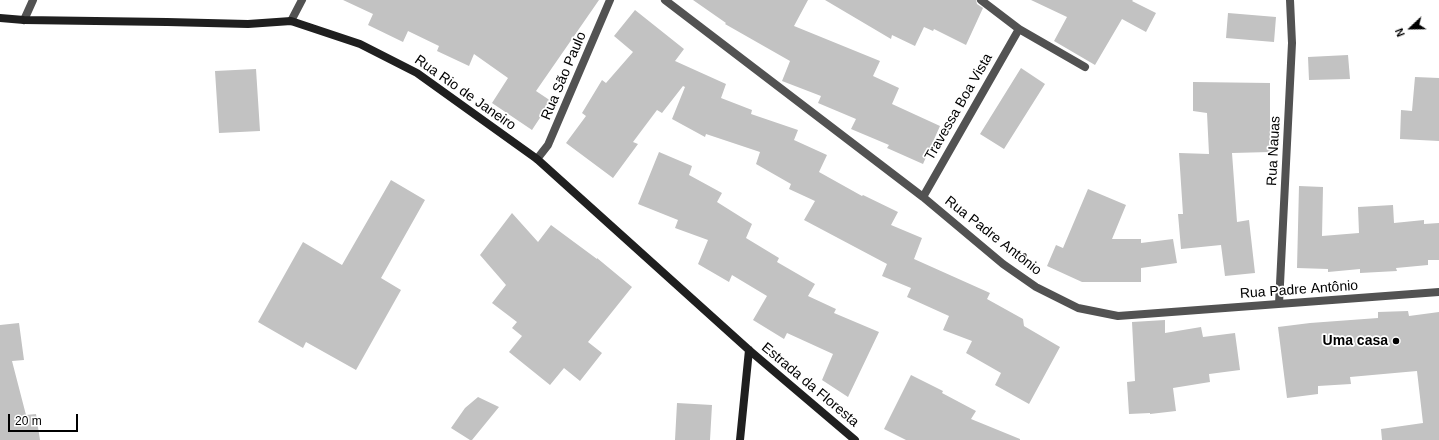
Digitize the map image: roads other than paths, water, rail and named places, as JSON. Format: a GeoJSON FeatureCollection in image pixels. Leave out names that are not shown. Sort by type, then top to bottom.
{"type":"FeatureCollection","features":[{"type":"Feature","properties":{"kind":"main road","name":"Rua Rio de Janeiro"},"geometry":{"type":"LineString","coordinates":[[0,18],[24,20],[248,24],[291,21],[360,44],[416,73],[538,159],[749,350]]}},
{"type":"Feature","properties":{"kind":"main road"},"geometry":{"type":"LineString","coordinates":[[740,440],[749,350]]}},
{"type":"Feature","properties":{"kind":"main road","name":"Estrada da Floresta"},"geometry":{"type":"LineString","coordinates":[[749,350],[855,440]]}},
{"type":"Feature","properties":{"kind":"street"},"geometry":{"type":"LineString","coordinates":[[24,20],[33,0]]}},
{"type":"Feature","properties":{"kind":"street"},"geometry":{"type":"LineString","coordinates":[[291,21],[302,0]]}},
{"type":"Feature","properties":{"kind":"street","name":"Rua São Paulo"},"geometry":{"type":"LineString","coordinates":[[538,159],[548,145],[610,0]]}},
{"type":"Feature","properties":{"kind":"street","name":"Rua Padre Antônio"},"geometry":{"type":"LineString","coordinates":[[665,0],[923,197],[1009,268],[1036,287],[1078,308],[1118,316],[1439,292]]}},
{"type":"Feature","properties":{"kind":"street"},"geometry":{"type":"LineString","coordinates":[[981,0],[1019,29],[1085,67]]}},
{"type":"Feature","properties":{"kind":"street","name":"Rua Nauas"},"geometry":{"type":"LineString","coordinates":[[1279,304],[1292,43],[1290,0]]}},
{"type":"Feature","properties":{"kind":"street","name":"Travessa Boa Vista"},"geometry":{"type":"LineString","coordinates":[[923,197],[1019,29]]}},
{"type":"Feature","properties":{"kind":"place","name":"Uma casa"},"geometry":{"type":"Point","coordinates":[1396,341]}}]}
